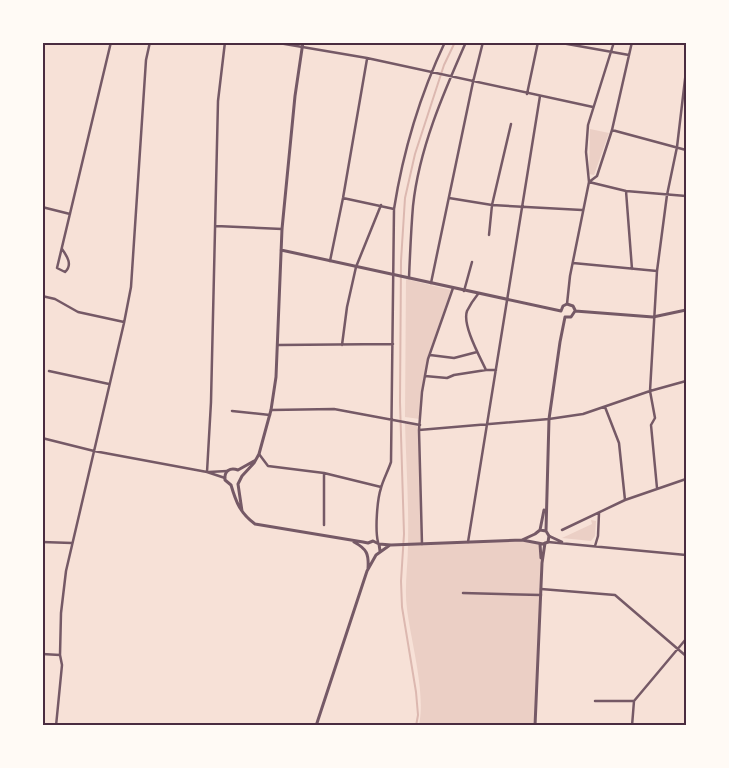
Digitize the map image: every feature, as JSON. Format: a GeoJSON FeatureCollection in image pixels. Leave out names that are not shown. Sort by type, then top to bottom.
{"type":"FeatureCollection","features":[{"type":"Feature","properties":{"kind":"street"},"geometry":{"type":"LineString","coordinates":[[62,249],[68,256],[70,264],[69,269],[65,272],[57,268],[111,42]]}},
{"type":"Feature","properties":{"kind":"street"},"geometry":{"type":"LineString","coordinates":[[56,726],[62,666],[60,655],[62,599],[72,543],[131,288],[146,60],[150,42]]}},
{"type":"Feature","properties":{"kind":"street"},"geometry":{"type":"LineString","coordinates":[[207,472],[211,402],[218,100],[225,42]]}},
{"type":"Feature","properties":{"kind":"street"},"geometry":{"type":"LineString","coordinates":[[273,42],[367,58],[593,107]]}},
{"type":"Feature","properties":{"kind":"street"},"geometry":{"type":"LineString","coordinates":[[243,514],[238,484],[259,454],[270,415],[276,376],[282,229],[303,42]]}},
{"type":"Feature","properties":{"kind":"street"},"geometry":{"type":"LineString","coordinates":[[316,726],[367,571],[380,548],[376,532],[381,487],[386,479],[391,462],[393,419],[394,209],[398,180],[408,143],[445,42]]}},
{"type":"Feature","properties":{"kind":"street"},"geometry":{"type":"LineString","coordinates":[[409,278],[413,204],[421,165],[450,77],[466,42]]}},
{"type":"Feature","properties":{"kind":"street"},"geometry":{"type":"LineString","coordinates":[[431,283],[483,42]]}},
{"type":"Feature","properties":{"kind":"street"},"geometry":{"type":"LineString","coordinates":[[527,94],[538,42]]}},
{"type":"Feature","properties":{"kind":"street"},"geometry":{"type":"LineString","coordinates":[[556,42],[629,56]]}},
{"type":"Feature","properties":{"kind":"street"},"geometry":{"type":"LineString","coordinates":[[561,311],[563,306],[567,304],[572,264],[589,182],[586,152],[588,125],[614,42]]}},
{"type":"Feature","properties":{"kind":"street"},"geometry":{"type":"LineString","coordinates":[[589,182],[597,176],[612,130],[632,42]]}},
{"type":"Feature","properties":{"kind":"street"},"geometry":{"type":"LineString","coordinates":[[330,261],[367,58]]}},
{"type":"Feature","properties":{"kind":"street"},"geometry":{"type":"LineString","coordinates":[[657,488],[651,424],[655,418],[650,391],[653,317],[667,195],[678,147],[686,70]]}},
{"type":"Feature","properties":{"kind":"street"},"geometry":{"type":"LineString","coordinates":[[468,542],[540,96]]}},
{"type":"Feature","properties":{"kind":"street"},"geometry":{"type":"LineString","coordinates":[[489,235],[492,205],[511,124]]}},
{"type":"Feature","properties":{"kind":"street"},"geometry":{"type":"LineString","coordinates":[[612,130],[686,150]]}},
{"type":"Feature","properties":{"kind":"street"},"geometry":{"type":"LineString","coordinates":[[589,182],[626,191],[686,196]]}},
{"type":"Feature","properties":{"kind":"street"},"geometry":{"type":"LineString","coordinates":[[626,191],[632,269]]}},
{"type":"Feature","properties":{"kind":"street"},"geometry":{"type":"LineString","coordinates":[[343,198],[394,209]]}},
{"type":"Feature","properties":{"kind":"street"},"geometry":{"type":"LineString","coordinates":[[449,198],[492,205],[582,210]]}},
{"type":"Feature","properties":{"kind":"street"},"geometry":{"type":"LineString","coordinates":[[342,345],[347,308],[356,266],[380,205]]}},
{"type":"Feature","properties":{"kind":"street"},"geometry":{"type":"LineString","coordinates":[[42,207],[70,214]]}},
{"type":"Feature","properties":{"kind":"street"},"geometry":{"type":"LineString","coordinates":[[216,226],[282,229]]}},
{"type":"Feature","properties":{"kind":"street"},"geometry":{"type":"LineString","coordinates":[[281,250],[561,311],[565,317],[549,419],[546,531],[549,536],[563,542]]}},
{"type":"Feature","properties":{"kind":"street"},"geometry":{"type":"LineString","coordinates":[[464,291],[472,262]]}},
{"type":"Feature","properties":{"kind":"street"},"geometry":{"type":"LineString","coordinates":[[572,264],[657,271]]}},
{"type":"Feature","properties":{"kind":"street"},"geometry":{"type":"LineString","coordinates":[[422,544],[420,425],[422,392],[430,355],[453,288]]}},
{"type":"Feature","properties":{"kind":"street"},"geometry":{"type":"LineString","coordinates":[[478,294],[468,310],[466,318],[486,370]]}},
{"type":"Feature","properties":{"kind":"street"},"geometry":{"type":"LineString","coordinates":[[42,296],[55,299],[78,312],[124,323]]}},
{"type":"Feature","properties":{"kind":"street"},"geometry":{"type":"LineString","coordinates":[[567,304],[572,306],[575,311]]}},
{"type":"Feature","properties":{"kind":"street"},"geometry":{"type":"LineString","coordinates":[[575,311],[653,317],[686,310]]}},
{"type":"Feature","properties":{"kind":"street"},"geometry":{"type":"LineString","coordinates":[[565,317],[571,317],[575,311]]}},
{"type":"Feature","properties":{"kind":"street"},"geometry":{"type":"LineString","coordinates":[[278,345],[392,344]]}},
{"type":"Feature","properties":{"kind":"street"},"geometry":{"type":"LineString","coordinates":[[430,355],[454,358],[478,352]]}},
{"type":"Feature","properties":{"kind":"street"},"geometry":{"type":"LineString","coordinates":[[425,376],[446,378],[454,375],[496,370]]}},
{"type":"Feature","properties":{"kind":"street"},"geometry":{"type":"LineString","coordinates":[[49,371],[109,384]]}},
{"type":"Feature","properties":{"kind":"street"},"geometry":{"type":"LineString","coordinates":[[420,430],[549,419],[583,414],[686,380]]}},
{"type":"Feature","properties":{"kind":"street"},"geometry":{"type":"LineString","coordinates":[[605,407],[619,443],[625,500]]}},
{"type":"Feature","properties":{"kind":"street"},"geometry":{"type":"LineString","coordinates":[[271,410],[334,409],[420,425]]}},
{"type":"Feature","properties":{"kind":"street"},"geometry":{"type":"LineString","coordinates":[[232,411],[270,415]]}},
{"type":"Feature","properties":{"kind":"street"},"geometry":{"type":"LineString","coordinates":[[42,438],[207,472],[225,478],[231,485],[238,507],[243,514],[259,525],[391,545],[522,540],[538,543],[563,542],[686,555]]}},
{"type":"Feature","properties":{"kind":"street"},"geometry":{"type":"LineString","coordinates":[[259,454],[268,466],[324,473],[381,487]]}},
{"type":"Feature","properties":{"kind":"street"},"geometry":{"type":"LineString","coordinates":[[238,470],[256,459]]}},
{"type":"Feature","properties":{"kind":"street"},"geometry":{"type":"LineString","coordinates":[[207,472],[227,471],[232,468],[238,470],[242,476]]}},
{"type":"Feature","properties":{"kind":"street"},"geometry":{"type":"LineString","coordinates":[[225,478],[227,471]]}},
{"type":"Feature","properties":{"kind":"street"},"geometry":{"type":"LineString","coordinates":[[324,473],[324,525]]}},
{"type":"Feature","properties":{"kind":"street"},"geometry":{"type":"LineString","coordinates":[[562,530],[625,500],[686,479]]}},
{"type":"Feature","properties":{"kind":"street"},"geometry":{"type":"LineString","coordinates":[[231,485],[238,484]]}},
{"type":"Feature","properties":{"kind":"street"},"geometry":{"type":"LineString","coordinates":[[522,540],[540,530],[546,502]]}},
{"type":"Feature","properties":{"kind":"street"},"geometry":{"type":"LineString","coordinates":[[595,546],[598,536],[600,512]]}},
{"type":"Feature","properties":{"kind":"street"},"geometry":{"type":"LineString","coordinates":[[540,530],[546,531]]}},
{"type":"Feature","properties":{"kind":"street"},"geometry":{"type":"LineString","coordinates":[[367,571],[366,551],[376,532]]}},
{"type":"Feature","properties":{"kind":"street"},"geometry":{"type":"LineString","coordinates":[[535,534],[542,563]]}},
{"type":"Feature","properties":{"kind":"street"},"geometry":{"type":"LineString","coordinates":[[536,726],[542,563],[549,536]]}},
{"type":"Feature","properties":{"kind":"street"},"geometry":{"type":"LineString","coordinates":[[348,540],[370,555],[378,553],[391,545]]}},
{"type":"Feature","properties":{"kind":"street"},"geometry":{"type":"LineString","coordinates":[[42,542],[72,543]]}},
{"type":"Feature","properties":{"kind":"street"},"geometry":{"type":"LineString","coordinates":[[541,589],[615,595],[686,656]]}},
{"type":"Feature","properties":{"kind":"street"},"geometry":{"type":"LineString","coordinates":[[463,593],[541,595]]}},
{"type":"Feature","properties":{"kind":"street"},"geometry":{"type":"LineString","coordinates":[[632,726],[634,701],[686,639]]}},
{"type":"Feature","properties":{"kind":"street"},"geometry":{"type":"LineString","coordinates":[[42,654],[60,655]]}},
{"type":"Feature","properties":{"kind":"street"},"geometry":{"type":"LineString","coordinates":[[594,701],[634,701]]}},
{"type":"Feature","properties":{"kind":"shaded area"},"geometry":{"type":"Polygon","coordinates":[[[590,129],[609,133],[594,175],[589,174],[590,129]]]}},
{"type":"Feature","properties":{"kind":"shaded area"},"geometry":{"type":"Polygon","coordinates":[[[406,279],[451,290],[428,355],[420,419],[405,417],[406,279]]]}},
{"type":"Feature","properties":{"kind":"shaded area"},"geometry":{"type":"Polygon","coordinates":[[[405,422],[419,427],[422,544],[515,540],[540,544],[535,725],[419,725],[421,698],[406,601],[408,498],[405,422]]]}},
{"type":"Feature","properties":{"kind":"shaded area"},"geometry":{"type":"Polygon","coordinates":[[[591,520],[596,521],[595,536],[591,541],[562,538],[592,524],[591,520]]]}},
{"type":"Feature","properties":{"kind":"waterway"},"geometry":{"type":"LineString","coordinates":[[416,726],[418,715],[416,692],[402,607],[401,581],[404,534],[400,402],[401,261],[405,198],[415,154],[444,65],[455,42]]}}]}
